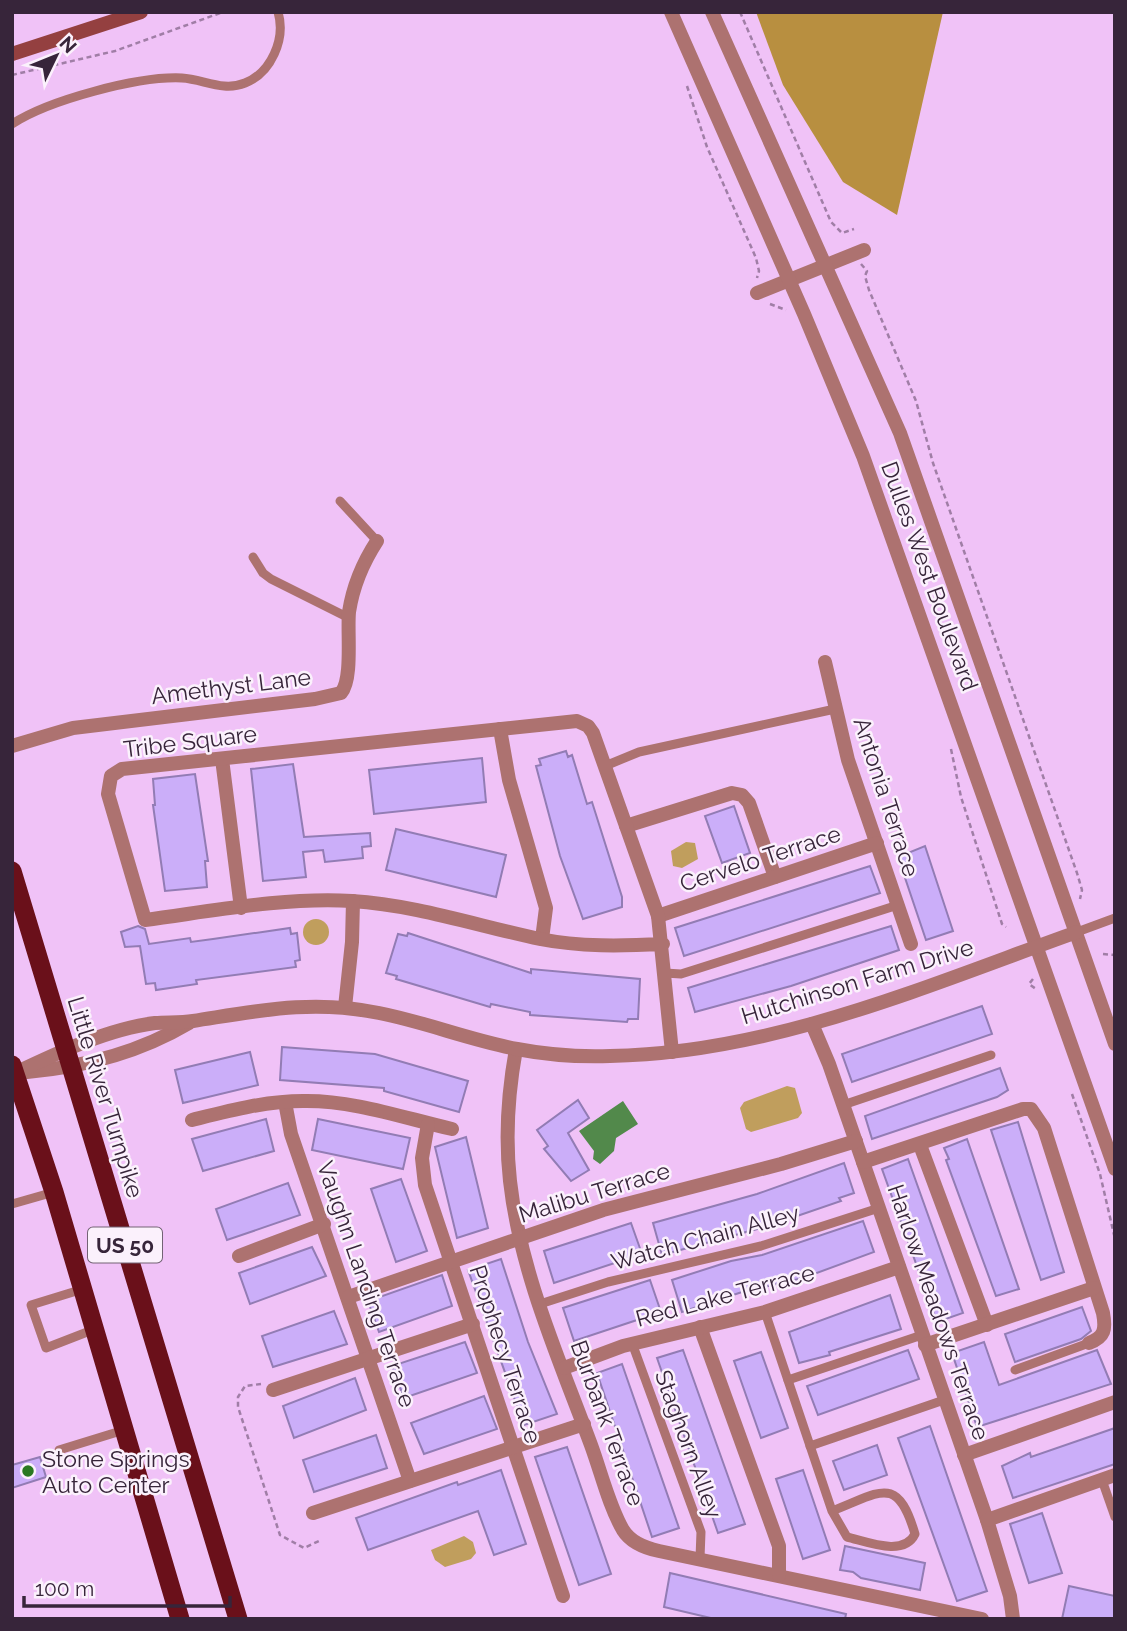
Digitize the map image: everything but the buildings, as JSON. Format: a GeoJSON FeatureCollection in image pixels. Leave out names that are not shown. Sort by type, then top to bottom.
{"type":"FeatureCollection","features":[{"type":"Feature","properties":{"kind":"highway","name":"Little River Turnpike"},"geometry":{"type":"LineString","coordinates":[[12,871],[238,1619]]}},
{"type":"Feature","properties":{"kind":"highway","name":"US 50"},"geometry":{"type":"LineString","coordinates":[[13,1070],[54,1192],[180,1619]]}},
{"type":"Feature","properties":{"kind":"main road"},"geometry":{"type":"LineString","coordinates":[[12,54],[141,12]]}},
{"type":"Feature","properties":{"kind":"street","name":"Dulles West Boulevard"},"geometry":{"type":"LineString","coordinates":[[671,12],[789,280],[886,519],[1115,1169]]}},
{"type":"Feature","properties":{"kind":"street","name":"Dulles West Boulevard"},"geometry":{"type":"LineString","coordinates":[[712,12],[900,433],[1115,1044]]}},
{"type":"Feature","properties":{"kind":"street"},"geometry":{"type":"LineString","coordinates":[[761,293],[827,265],[863,257]]}},
{"type":"Feature","properties":{"kind":"street","name":"Amethyst Lane"},"geometry":{"type":"LineString","coordinates":[[12,746],[84,726],[335,696],[345,688],[349,618],[358,574],[377,541]]}},
{"type":"Feature","properties":{"kind":"street","name":"Antonia Terrace"},"geometry":{"type":"LineString","coordinates":[[825,662],[848,760],[911,944]]}},
{"type":"Feature","properties":{"kind":"street","name":"Tribe Square"},"geometry":{"type":"LineString","coordinates":[[663,944],[584,945],[542,939],[409,908],[353,901],[302,901],[145,919],[108,794],[111,776],[122,769],[577,721],[588,726],[593,733],[658,916],[663,944],[672,1052]]}},
{"type":"Feature","properties":{"kind":"street"},"geometry":{"type":"LineString","coordinates":[[500,730],[509,780],[546,908],[542,939]]}},
{"type":"Feature","properties":{"kind":"street"},"geometry":{"type":"LineString","coordinates":[[222,759],[241,908]]}},
{"type":"Feature","properties":{"kind":"street"},"geometry":{"type":"LineString","coordinates":[[626,826],[732,793],[741,795],[749,803],[775,877]]}},
{"type":"Feature","properties":{"kind":"street","name":"Cervelo Terrace"},"geometry":{"type":"LineString","coordinates":[[658,916],[877,843]]}},
{"type":"Feature","properties":{"kind":"street"},"geometry":{"type":"LineString","coordinates":[[345,1007],[353,901]]}},
{"type":"Feature","properties":{"kind":"street","name":"Hutchinson Farm Drive"},"geometry":{"type":"LineString","coordinates":[[13,1070],[160,1040],[191,1022],[282,1006],[345,1007],[380,1013],[516,1049],[574,1056],[672,1052],[751,1039],[812,1024],[1077,932]]}},
{"type":"Feature","properties":{"kind":"street","name":"Harlow Meadows Terrace"},"geometry":{"type":"LineString","coordinates":[[812,1024],[856,1141],[987,1520],[1010,1597],[1013,1619]]}},
{"type":"Feature","properties":{"kind":"street","name":"Burbank Terrace"},"geometry":{"type":"LineString","coordinates":[[516,1049],[508,1093],[507,1136],[510,1182],[520,1237],[540,1304],[620,1522],[629,1537],[646,1548],[982,1619]]}},
{"type":"Feature","properties":{"kind":"street"},"geometry":{"type":"LineString","coordinates":[[192,1120],[285,1102],[351,1105],[452,1129]]}},
{"type":"Feature","properties":{"kind":"street","name":"Vaughn Landing Terrace"},"geometry":{"type":"LineString","coordinates":[[285,1102],[291,1134],[410,1480]]}},
{"type":"Feature","properties":{"kind":"street"},"geometry":{"type":"LineString","coordinates":[[863,1162],[920,1145],[1023,1108],[1031,1110],[1044,1128],[1105,1324],[1101,1338],[1089,1343]]}},
{"type":"Feature","properties":{"kind":"street","name":"Prophecy Terrace"},"geometry":{"type":"LineString","coordinates":[[428,1124],[422,1158],[425,1185],[563,1596]]}},
{"type":"Feature","properties":{"kind":"street","name":"Malibu Terrace"},"geometry":{"type":"LineString","coordinates":[[348,1297],[603,1210],[781,1164],[856,1141]]}},
{"type":"Feature","properties":{"kind":"street"},"geometry":{"type":"LineString","coordinates":[[920,1145],[987,1325]]}},
{"type":"Feature","properties":{"kind":"street"},"geometry":{"type":"LineString","coordinates":[[239,1256],[324,1224]]}},
{"type":"Feature","properties":{"kind":"street","name":"Red Lake Terrace"},"geometry":{"type":"LineString","coordinates":[[564,1368],[632,1343],[765,1312],[898,1267]]}},
{"type":"Feature","properties":{"kind":"street"},"geometry":{"type":"LineString","coordinates":[[924,1340],[987,1325],[1094,1288]]}},
{"type":"Feature","properties":{"kind":"street"},"geometry":{"type":"LineString","coordinates":[[274,1390],[472,1324]]}},
{"type":"Feature","properties":{"kind":"street"},"geometry":{"type":"LineString","coordinates":[[700,1327],[779,1546],[779,1575]]}},
{"type":"Feature","properties":{"kind":"street"},"geometry":{"type":"LineString","coordinates":[[964,1455],[1115,1402]]}},
{"type":"Feature","properties":{"kind":"street"},"geometry":{"type":"LineString","coordinates":[[313,1513],[584,1424]]}},
{"type":"Feature","properties":{"kind":"street"},"geometry":{"type":"LineString","coordinates":[[987,1520],[1108,1477]]}},
{"type":"Feature","properties":{"kind":"lane"},"geometry":{"type":"LineString","coordinates":[[12,124],[73,97],[167,78],[196,79],[228,87],[244,84],[266,68],[272,58],[281,36],[278,12]]}},
{"type":"Feature","properties":{"kind":"lane"},"geometry":{"type":"LineString","coordinates":[[340,501],[377,541]]}},
{"type":"Feature","properties":{"kind":"lane"},"geometry":{"type":"LineString","coordinates":[[253,557],[263,573],[271,579],[349,618]]}},
{"type":"Feature","properties":{"kind":"lane"},"geometry":{"type":"LineString","coordinates":[[605,766],[639,752],[835,709]]}},
{"type":"Feature","properties":{"kind":"lane"},"geometry":{"type":"LineString","coordinates":[[665,973],[681,974],[898,905]]}},
{"type":"Feature","properties":{"kind":"lane"},"geometry":{"type":"LineString","coordinates":[[1077,932],[1115,918]]}},
{"type":"Feature","properties":{"kind":"lane"},"geometry":{"type":"LineString","coordinates":[[843,1105],[991,1055]]}},
{"type":"Feature","properties":{"kind":"lane"},"geometry":{"type":"LineString","coordinates":[[12,1204],[54,1192]]}},
{"type":"Feature","properties":{"kind":"lane","name":"Watch Chain Alley"},"geometry":{"type":"LineString","coordinates":[[540,1304],[620,1279],[761,1246],[879,1208]]}},
{"type":"Feature","properties":{"kind":"lane"},"geometry":{"type":"LineString","coordinates":[[83,1289],[31,1305],[46,1348],[95,1329]]}},
{"type":"Feature","properties":{"kind":"lane"},"geometry":{"type":"LineString","coordinates":[[765,1312],[832,1511],[847,1537],[901,1547],[911,1542],[915,1534],[905,1502],[895,1495],[883,1492],[832,1511]]}},
{"type":"Feature","properties":{"kind":"lane"},"geometry":{"type":"LineString","coordinates":[[788,1380],[924,1340]]}},
{"type":"Feature","properties":{"kind":"lane","name":"Staghorn Alley"},"geometry":{"type":"LineString","coordinates":[[632,1343],[701,1532],[699,1558]]}},
{"type":"Feature","properties":{"kind":"lane"},"geometry":{"type":"LineString","coordinates":[[1015,1370],[1089,1343]]}},
{"type":"Feature","properties":{"kind":"lane"},"geometry":{"type":"LineString","coordinates":[[810,1446],[944,1400]]}},
{"type":"Feature","properties":{"kind":"lane"},"geometry":{"type":"LineString","coordinates":[[59,1450],[124,1430]]}},
{"type":"Feature","properties":{"kind":"lane"},"geometry":{"type":"LineString","coordinates":[[1108,1477],[1115,1517]]}},
{"type":"Feature","properties":{"kind":"path"},"geometry":{"type":"LineString","coordinates":[[12,75],[115,51],[223,12]]}},
{"type":"Feature","properties":{"kind":"path"},"geometry":{"type":"LineString","coordinates":[[740,12],[831,222],[842,233],[854,229]]}},
{"type":"Feature","properties":{"kind":"path"},"geometry":{"type":"LineString","coordinates":[[684,77],[707,147],[756,258],[761,293],[791,317]]}},
{"type":"Feature","properties":{"kind":"path"},"geometry":{"type":"LineString","coordinates":[[863,257],[869,290],[916,401],[933,463],[1077,873],[1082,890],[1079,904]]}},
{"type":"Feature","properties":{"kind":"path"},"geometry":{"type":"LineString","coordinates":[[948,739],[961,797],[1002,924],[1006,927]]}},
{"type":"Feature","properties":{"kind":"path"},"geometry":{"type":"LineString","coordinates":[[1103,954],[1115,955]]}},
{"type":"Feature","properties":{"kind":"path"},"geometry":{"type":"LineString","coordinates":[[1033,979],[1029,984],[1036,991]]}},
{"type":"Feature","properties":{"kind":"path"},"geometry":{"type":"LineString","coordinates":[[1069,1083],[1100,1174],[1115,1239]]}},
{"type":"Feature","properties":{"kind":"path"},"geometry":{"type":"LineString","coordinates":[[274,1390],[263,1384],[251,1384],[238,1397],[250,1447],[280,1535],[304,1548],[321,1540]]}},
{"type":"Feature","properties":{"kind":"shaded area"},"geometry":{"type":"Polygon","coordinates":[[[756,12],[943,12],[897,215],[843,182],[783,85],[756,12]]]}},
{"type":"Feature","properties":{"kind":"shaded area"},"geometry":{"type":"Polygon","coordinates":[[[686,842],[695,843],[698,859],[682,868],[673,866],[671,851],[686,842]]]}},
{"type":"Feature","properties":{"kind":"shaded area"},"geometry":{"type":"Polygon","coordinates":[[[316,919],[325,923],[329,932],[325,941],[316,945],[307,941],[303,932],[307,923],[316,919]]]}},
{"type":"Feature","properties":{"kind":"shaded area"},"geometry":{"type":"Polygon","coordinates":[[[787,1086],[795,1088],[802,1113],[798,1118],[751,1132],[746,1129],[740,1108],[744,1102],[787,1086]]]}},
{"type":"Feature","properties":{"kind":"shaded area"},"geometry":{"type":"Polygon","coordinates":[[[623,1101],[638,1124],[616,1138],[614,1151],[600,1164],[593,1159],[594,1151],[579,1131],[623,1101]]]}},
{"type":"Feature","properties":{"kind":"shaded area"},"geometry":{"type":"Polygon","coordinates":[[[464,1536],[473,1542],[476,1553],[471,1559],[445,1567],[435,1560],[431,1550],[464,1536]]]}},
{"type":"Feature","properties":{"kind":"place","name":"Stone Springs Auto Center"},"geometry":{"type":"Point","coordinates":[28,1471]}}]}
